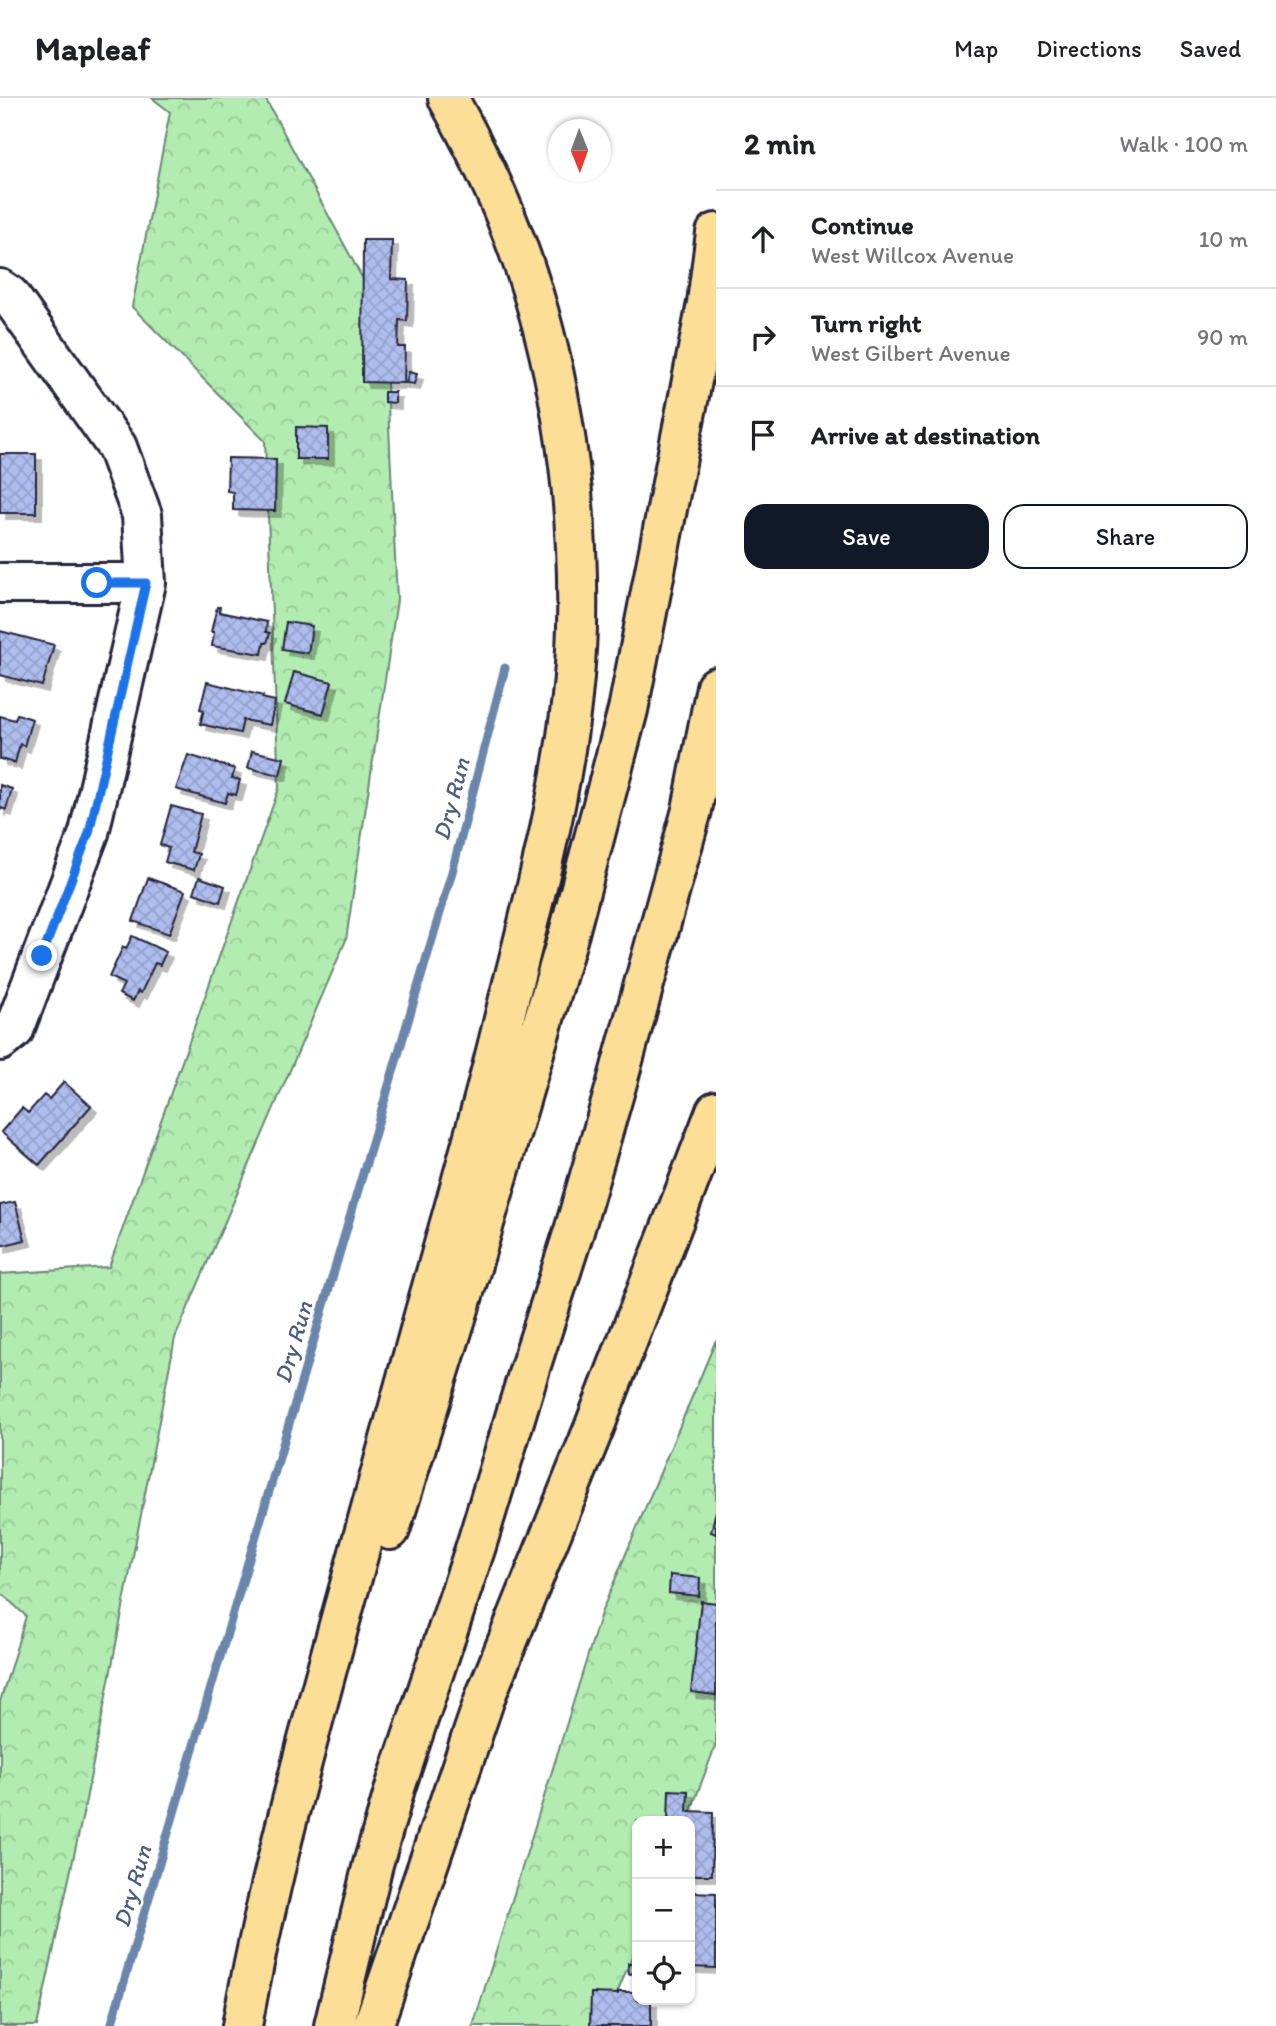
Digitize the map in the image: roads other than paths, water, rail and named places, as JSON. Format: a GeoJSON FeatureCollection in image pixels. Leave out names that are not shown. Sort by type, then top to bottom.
{"type":"FeatureCollection","features":[{"type":"Feature","properties":{"kind":"highway"},"geometry":{"type":"LineString","coordinates":[[242,2026],[267,1907],[315,1712],[482,1109],[559,788],[570,724],[577,628],[576,545],[566,453],[550,362],[530,285],[506,217],[449,98]]}},
{"type":"Feature","properties":{"kind":"highway"},"geometry":{"type":"LineString","coordinates":[[248,2026],[309,1800],[461,1302],[569,933],[628,710],[707,303],[716,233]]}},
{"type":"Feature","properties":{"kind":"highway"},"geometry":{"type":"LineString","coordinates":[[334,2026],[373,1864],[396,1784],[476,1546],[610,1110],[692,810],[716,687]]}},
{"type":"Feature","properties":{"kind":"highway"},"geometry":{"type":"LineString","coordinates":[[373,2026],[486,1695],[594,1428],[716,1111]]}},
{"type":"Feature","properties":{"kind":"street"},"geometry":{"type":"LineString","coordinates":[[0,289],[9,295],[117,447],[142,515],[146,583],[89,833],[14,1030],[0,1041]]}},
{"type":"Feature","properties":{"kind":"street"},"geometry":{"type":"LineString","coordinates":[[0,583],[146,583]]}},
{"type":"Feature","properties":{"kind":"waterway","name":"Dry Run"},"geometry":{"type":"LineString","coordinates":[[111,2026],[452,872],[505,668]]}}]}
